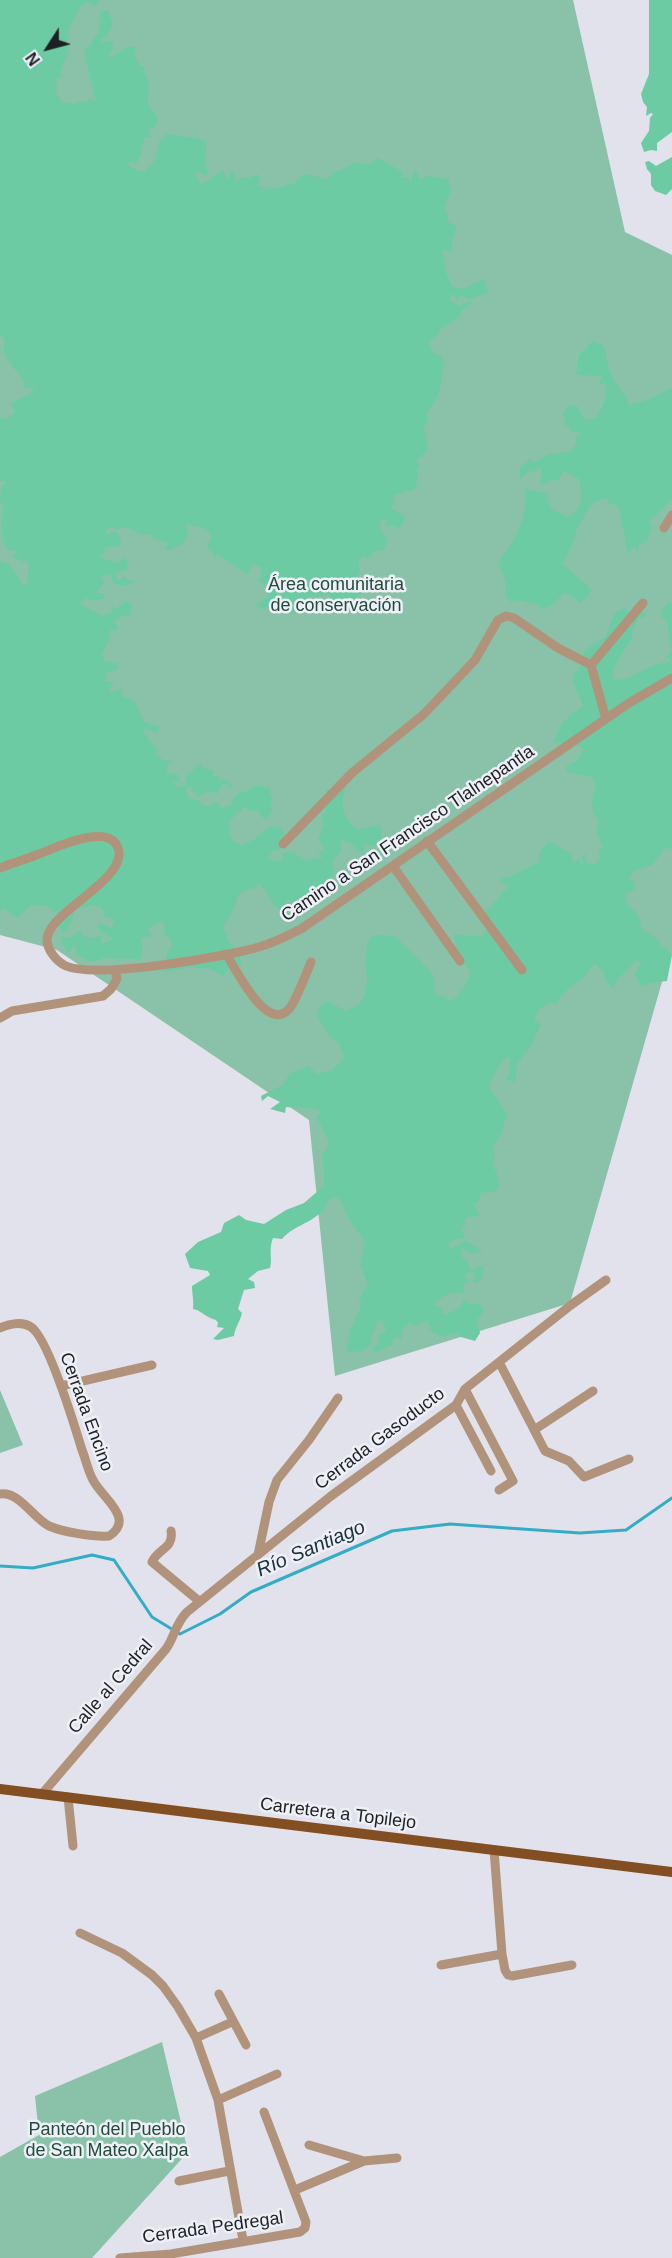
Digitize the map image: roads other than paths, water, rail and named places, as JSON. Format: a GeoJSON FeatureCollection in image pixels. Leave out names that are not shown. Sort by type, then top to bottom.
{"type":"FeatureCollection","features":[{"type":"Feature","properties":{"kind":"main road","name":"Carretera a Topilejo"},"geometry":{"type":"LineString","coordinates":[[0,1789],[672,1872]]}},
{"type":"Feature","properties":{"kind":"street"},"geometry":{"type":"LineString","coordinates":[[664,528],[672,515]]}},
{"type":"Feature","properties":{"kind":"street"},"geometry":{"type":"LineString","coordinates":[[591,665],[643,603]]}},
{"type":"Feature","properties":{"kind":"street"},"geometry":{"type":"LineString","coordinates":[[283,843],[353,772],[424,714],[474,660],[498,620],[506,616],[514,618],[558,648],[591,665],[606,719]]}},
{"type":"Feature","properties":{"kind":"street","name":"Camino a San Francisco Tlalnepantla"},"geometry":{"type":"LineString","coordinates":[[0,868],[75,840],[93,836],[106,837],[118,848],[119,856],[116,864],[107,876],[54,924],[48,935],[47,942],[51,952],[64,965],[75,968],[115,970],[260,947],[301,929],[629,703],[672,678]]}},
{"type":"Feature","properties":{"kind":"street"},"geometry":{"type":"LineString","coordinates":[[427,841],[522,970]]}},
{"type":"Feature","properties":{"kind":"street"},"geometry":{"type":"LineString","coordinates":[[393,866],[459,961]]}},
{"type":"Feature","properties":{"kind":"street"},"geometry":{"type":"LineString","coordinates":[[226,954],[263,1009],[272,1015],[279,1016],[290,1008],[311,962]]}},
{"type":"Feature","properties":{"kind":"street"},"geometry":{"type":"LineString","coordinates":[[0,1018],[12,1011],[103,996],[117,979],[115,970]]}},
{"type":"Feature","properties":{"kind":"street","name":"Cerrada Gasoducto"},"geometry":{"type":"LineString","coordinates":[[200,1601],[331,1496],[456,1405],[465,1389],[606,1280]]}},
{"type":"Feature","properties":{"kind":"street","name":"Cerrada Encino"},"geometry":{"type":"LineString","coordinates":[[0,1328],[21,1323],[32,1327],[40,1336],[61,1386],[94,1482],[118,1515],[119,1525],[116,1532],[109,1536],[59,1529],[47,1525],[14,1497],[6,1493],[0,1494]]}},
{"type":"Feature","properties":{"kind":"street"},"geometry":{"type":"LineString","coordinates":[[499,1362],[545,1451],[569,1461],[584,1477],[629,1459]]}},
{"type":"Feature","properties":{"kind":"street"},"geometry":{"type":"LineString","coordinates":[[61,1386],[152,1365]]}},
{"type":"Feature","properties":{"kind":"street"},"geometry":{"type":"LineString","coordinates":[[465,1389],[513,1481],[499,1490]]}},
{"type":"Feature","properties":{"kind":"street"},"geometry":{"type":"LineString","coordinates":[[534,1430],[593,1391]]}},
{"type":"Feature","properties":{"kind":"street"},"geometry":{"type":"LineString","coordinates":[[258,1555],[268,1502],[277,1480],[309,1440],[338,1398]]}},
{"type":"Feature","properties":{"kind":"street"},"geometry":{"type":"LineString","coordinates":[[456,1405],[491,1471]]}},
{"type":"Feature","properties":{"kind":"street"},"geometry":{"type":"LineString","coordinates":[[171,1531],[170,1545],[152,1562],[200,1601]]}},
{"type":"Feature","properties":{"kind":"street","name":"Calle al Cedral"},"geometry":{"type":"LineString","coordinates":[[42,1794],[172,1640],[174,1628],[179,1620],[200,1601]]}},
{"type":"Feature","properties":{"kind":"street"},"geometry":{"type":"LineString","coordinates":[[68,1797],[73,1846]]}},
{"type":"Feature","properties":{"kind":"street"},"geometry":{"type":"LineString","coordinates":[[494,1850],[502,1954],[508,1975],[572,1965]]}},
{"type":"Feature","properties":{"kind":"street"},"geometry":{"type":"LineString","coordinates":[[80,1933],[122,1953],[152,1975],[178,2007],[196,2038],[218,2100],[243,2240]]}},
{"type":"Feature","properties":{"kind":"street"},"geometry":{"type":"LineString","coordinates":[[441,1965],[502,1954]]}},
{"type":"Feature","properties":{"kind":"street"},"geometry":{"type":"LineString","coordinates":[[219,1994],[246,2045]]}},
{"type":"Feature","properties":{"kind":"street"},"geometry":{"type":"LineString","coordinates":[[196,2038],[232,2022]]}},
{"type":"Feature","properties":{"kind":"street"},"geometry":{"type":"LineString","coordinates":[[218,2100],[277,2073]]}},
{"type":"Feature","properties":{"kind":"street","name":"Cerrada Pedregal"},"geometry":{"type":"LineString","coordinates":[[120,2258],[171,2254],[300,2232],[305,2228],[306,2222],[295,2190],[264,2112]]}},
{"type":"Feature","properties":{"kind":"street"},"geometry":{"type":"LineString","coordinates":[[309,2145],[364,2161]]}},
{"type":"Feature","properties":{"kind":"street","name":"Cerrada Pedregal"},"geometry":{"type":"LineString","coordinates":[[295,2190],[364,2161],[397,2158]]}},
{"type":"Feature","properties":{"kind":"street"},"geometry":{"type":"LineString","coordinates":[[179,2181],[229,2171]]}},
{"type":"Feature","properties":{"kind":"waterway","name":"Río Santiago"},"geometry":{"type":"LineString","coordinates":[[0,1566],[33,1568],[92,1555],[114,1560],[152,1617],[180,1634],[220,1614],[251,1592],[392,1531],[450,1524],[580,1533],[626,1530],[672,1498]]}},
{"type":"Feature","properties":{"kind":"park label","name":"Área comunitaria de conservación"},"geometry":{"type":"Point","coordinates":[336,595]}},
{"type":"Feature","properties":{"kind":"park label","name":"Panteón del Pueblo de San Mateo Xalpa"},"geometry":{"type":"Point","coordinates":[107,2140]}}]}
